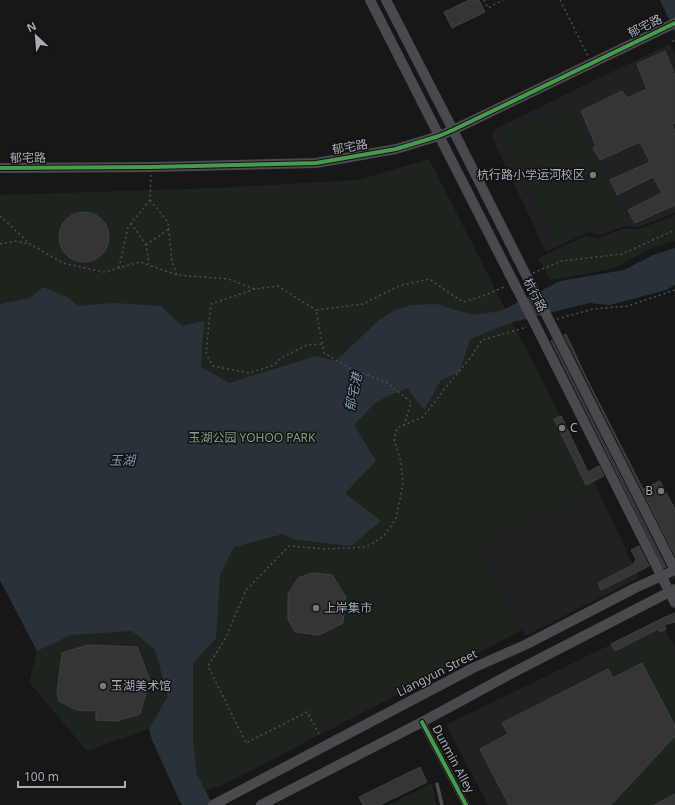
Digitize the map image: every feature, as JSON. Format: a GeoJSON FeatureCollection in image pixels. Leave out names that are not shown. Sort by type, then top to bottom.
{"type":"FeatureCollection","features":[{"type":"Feature","properties":{"kind":"main road","name":"杭行路"},"geometry":{"type":"LineString","coordinates":[[370,0],[662,576],[672,591],[675,603]]}},
{"type":"Feature","properties":{"kind":"main road","name":"杭行路"},"geometry":{"type":"LineString","coordinates":[[386,0],[528,279],[554,324],[675,570]]}},
{"type":"Feature","properties":{"kind":"main road","name":"郁宅路"},"geometry":{"type":"LineString","coordinates":[[0,168],[152,167],[316,163],[396,149],[439,136],[453,130],[672,24]]}},
{"type":"Feature","properties":{"kind":"main road","name":"Liangyun Street"},"geometry":{"type":"LineString","coordinates":[[216,804],[466,672],[526,644],[637,587],[675,570]]}},
{"type":"Feature","properties":{"kind":"main road"},"geometry":{"type":"LineString","coordinates":[[261,805],[672,591]]}},
{"type":"Feature","properties":{"kind":"street","name":"Dunmin Alley"},"geometry":{"type":"LineString","coordinates":[[422,722],[466,805]]}},
{"type":"Feature","properties":{"kind":"lane"},"geometry":{"type":"LineString","coordinates":[[437,784],[442,805]]}},
{"type":"Feature","properties":{"kind":"path"},"geometry":{"type":"LineString","coordinates":[[484,0],[488,8],[503,0]]}},
{"type":"Feature","properties":{"kind":"path"},"geometry":{"type":"LineString","coordinates":[[560,0],[592,63]]}},
{"type":"Feature","properties":{"kind":"path"},"geometry":{"type":"LineString","coordinates":[[673,40],[675,44]]}},
{"type":"Feature","properties":{"kind":"path"},"geometry":{"type":"LineString","coordinates":[[119,268],[128,227],[150,200],[152,167]]}},
{"type":"Feature","properties":{"kind":"path"},"geometry":{"type":"LineString","coordinates":[[150,200],[168,222],[172,260],[177,275]]}},
{"type":"Feature","properties":{"kind":"path"},"geometry":{"type":"LineString","coordinates":[[0,216],[30,244],[63,264],[104,272],[140,262],[177,275],[228,279],[255,289]]}},
{"type":"Feature","properties":{"kind":"path"},"geometry":{"type":"LineString","coordinates":[[131,223],[146,245],[149,265]]}},
{"type":"Feature","properties":{"kind":"path"},"geometry":{"type":"LineString","coordinates":[[146,245],[168,229]]}},
{"type":"Feature","properties":{"kind":"path"},"geometry":{"type":"LineString","coordinates":[[528,279],[561,261],[622,254],[675,230]]}},
{"type":"Feature","properties":{"kind":"path"},"geometry":{"type":"LineString","coordinates":[[0,244],[15,242],[30,244]]}},
{"type":"Feature","properties":{"kind":"path"},"geometry":{"type":"LineString","coordinates":[[323,344],[307,345],[281,358],[274,365],[249,373],[213,366],[206,354],[211,304],[255,289],[278,286],[316,310],[363,304],[400,286],[429,279],[463,302],[514,284]]}},
{"type":"Feature","properties":{"kind":"path"},"geometry":{"type":"LineString","coordinates":[[554,324],[593,309],[628,306],[675,290]]}},
{"type":"Feature","properties":{"kind":"path"},"geometry":{"type":"LineString","coordinates":[[316,310],[324,354],[352,369],[386,382],[410,402],[404,426]]}},
{"type":"Feature","properties":{"kind":"path"},"geometry":{"type":"LineString","coordinates":[[319,734],[307,712],[246,743],[208,666],[225,638],[246,590],[289,546],[327,550],[366,546],[383,537],[396,519],[402,484],[401,462],[394,439],[397,428],[423,417],[471,357],[482,340],[526,328]]}},
{"type":"Feature","properties":{"kind":"shaded area","name":"杭行路小学运河校区"},"geometry":{"type":"Polygon","coordinates":[[[669,44],[675,56],[675,213],[638,227],[625,226],[600,235],[589,232],[546,252],[492,137],[495,129],[669,44]]]}},
{"type":"Feature","properties":{"kind":"shaded area"},"geometry":{"type":"Polygon","coordinates":[[[600,494],[639,578],[525,636],[478,549],[600,494]]]}},
{"type":"Feature","properties":{"kind":"shaded area"},"geometry":{"type":"Polygon","coordinates":[[[661,620],[675,649],[675,805],[488,805],[446,725],[661,620]]]}},
{"type":"Feature","properties":{"kind":"green space"},"geometry":{"type":"Polygon","coordinates":[[[570,105],[629,218],[604,230],[596,217],[590,228],[578,235],[569,236],[560,234],[562,239],[554,243],[500,133],[510,128],[512,132],[518,124],[528,117],[542,114],[551,119],[551,115],[570,105]]]}},
{"type":"Feature","properties":{"kind":"green space","name":"玉湖公园 YOHOO PARK"},"geometry":{"type":"Polygon","coordinates":[[[429,159],[600,494],[478,549],[522,630],[225,784],[179,801],[152,740],[149,729],[87,751],[29,682],[37,651],[0,580],[0,195],[215,188],[358,180],[429,159]]]}},
{"type":"Feature","properties":{"kind":"green space"},"geometry":{"type":"Polygon","coordinates":[[[675,215],[675,241],[657,246],[612,269],[551,280],[538,258],[585,236],[598,239],[621,229],[640,229],[675,215]]]}},
{"type":"Feature","properties":{"kind":"green space"},"geometry":{"type":"Polygon","coordinates":[[[665,629],[675,650],[675,726],[642,663],[613,678],[602,659],[665,629]]]}},
{"type":"Feature","properties":{"kind":"green space"},"geometry":{"type":"Polygon","coordinates":[[[675,736],[675,805],[611,805],[675,736]]]}},
{"type":"Feature","properties":{"kind":"green space"},"geometry":{"type":"Polygon","coordinates":[[[432,783],[436,805],[389,805],[432,783]]]}},
{"type":"Feature","properties":{"kind":"water"},"geometry":{"type":"Polygon","coordinates":[[[660,0],[675,0],[675,32],[660,0]]]}},
{"type":"Feature","properties":{"kind":"water","name":"玉湖"},"geometry":{"type":"Polygon","coordinates":[[[675,248],[675,285],[666,290],[610,305],[589,303],[510,323],[470,339],[459,373],[441,380],[424,410],[407,388],[376,402],[354,425],[376,461],[345,493],[381,521],[351,546],[292,539],[283,534],[234,547],[220,575],[216,638],[193,663],[193,743],[197,775],[213,805],[182,805],[152,740],[149,729],[168,696],[155,650],[132,631],[71,635],[37,651],[0,580],[0,304],[30,298],[43,287],[69,298],[78,306],[114,303],[161,306],[182,326],[204,321],[201,367],[229,383],[316,356],[336,361],[379,320],[395,310],[412,305],[436,304],[473,315],[501,311],[560,281],[624,270],[653,255],[675,248]]]}},
{"type":"Feature","properties":{"kind":"building"},"geometry":{"type":"Polygon","coordinates":[[[469,0],[479,0],[485,12],[452,28],[444,12],[469,0]]]}},
{"type":"Feature","properties":{"kind":"building"},"geometry":{"type":"Polygon","coordinates":[[[665,51],[675,75],[675,123],[672,125],[675,132],[675,205],[635,223],[628,210],[662,193],[653,177],[617,195],[610,180],[650,162],[640,142],[600,160],[593,148],[596,146],[581,111],[622,91],[627,98],[647,89],[637,64],[665,51]]]}},
{"type":"Feature","properties":{"kind":"building"},"geometry":{"type":"Polygon","coordinates":[[[84,212],[93,214],[102,219],[107,228],[109,237],[107,246],[102,255],[93,260],[84,262],[75,260],[66,255],[61,246],[59,237],[61,228],[66,219],[75,214],[84,212]]]}},
{"type":"Feature","properties":{"kind":"building"},"geometry":{"type":"Polygon","coordinates":[[[566,334],[586,377],[643,489],[660,481],[675,509],[675,556],[564,335],[566,334]]]}},
{"type":"Feature","properties":{"kind":"building"},"geometry":{"type":"Polygon","coordinates":[[[552,340],[666,567],[664,568],[551,341],[552,340]]]}},
{"type":"Feature","properties":{"kind":"building"},"geometry":{"type":"Polygon","coordinates":[[[561,416],[588,472],[599,466],[604,476],[586,485],[554,419],[561,416]]]}},
{"type":"Feature","properties":{"kind":"building"},"geometry":{"type":"Polygon","coordinates":[[[639,546],[649,566],[601,590],[598,583],[634,564],[636,559],[631,550],[639,546]]]}},
{"type":"Feature","properties":{"kind":"building","name":"上岸集市"},"geometry":{"type":"Polygon","coordinates":[[[312,573],[332,575],[346,597],[343,623],[319,635],[295,632],[288,619],[288,594],[298,578],[312,573]]]}},
{"type":"Feature","properties":{"kind":"building"},"geometry":{"type":"Polygon","coordinates":[[[675,613],[675,622],[664,625],[666,629],[660,632],[658,629],[615,651],[611,644],[665,617],[675,613]]]}},
{"type":"Feature","properties":{"kind":"building","name":"玉湖美术馆"},"geometry":{"type":"Polygon","coordinates":[[[88,645],[137,647],[150,680],[140,714],[117,721],[96,720],[96,711],[76,710],[59,701],[57,692],[62,653],[88,645]]]}},
{"type":"Feature","properties":{"kind":"building"},"geometry":{"type":"Polygon","coordinates":[[[642,663],[675,726],[675,736],[611,805],[509,805],[480,749],[508,734],[502,723],[608,669],[613,678],[642,663]]]}},
{"type":"Feature","properties":{"kind":"building"},"geometry":{"type":"Polygon","coordinates":[[[420,767],[427,782],[380,805],[363,805],[359,797],[420,767]]]}},
{"type":"Feature","properties":{"kind":"building"},"geometry":{"type":"Polygon","coordinates":[[[675,794],[675,805],[654,805],[675,794]]]}},
{"type":"Feature","properties":{"kind":"cycle path"},"geometry":{"type":"LineString","coordinates":[[0,168],[152,167],[316,163],[396,149],[439,136],[453,130],[675,23]]}},
{"type":"Feature","properties":{"kind":"cycle path"},"geometry":{"type":"LineString","coordinates":[[422,722],[466,805]]}},
{"type":"Feature","properties":{"kind":"place","name":"杭行路小学运河校区"},"geometry":{"type":"Point","coordinates":[593,175]}},
{"type":"Feature","properties":{"kind":"place","name":"C"},"geometry":{"type":"Point","coordinates":[562,428]}},
{"type":"Feature","properties":{"kind":"place","name":"B"},"geometry":{"type":"Point","coordinates":[661,491]}},
{"type":"Feature","properties":{"kind":"place","name":"上岸集市"},"geometry":{"type":"Point","coordinates":[316,608]}},
{"type":"Feature","properties":{"kind":"place","name":"玉湖美术馆"},"geometry":{"type":"Point","coordinates":[103,686]}},
{"type":"Feature","properties":{"kind":"water label","name":"郁宅港"},"geometry":{"type":"Point","coordinates":[353,392]}}]}
